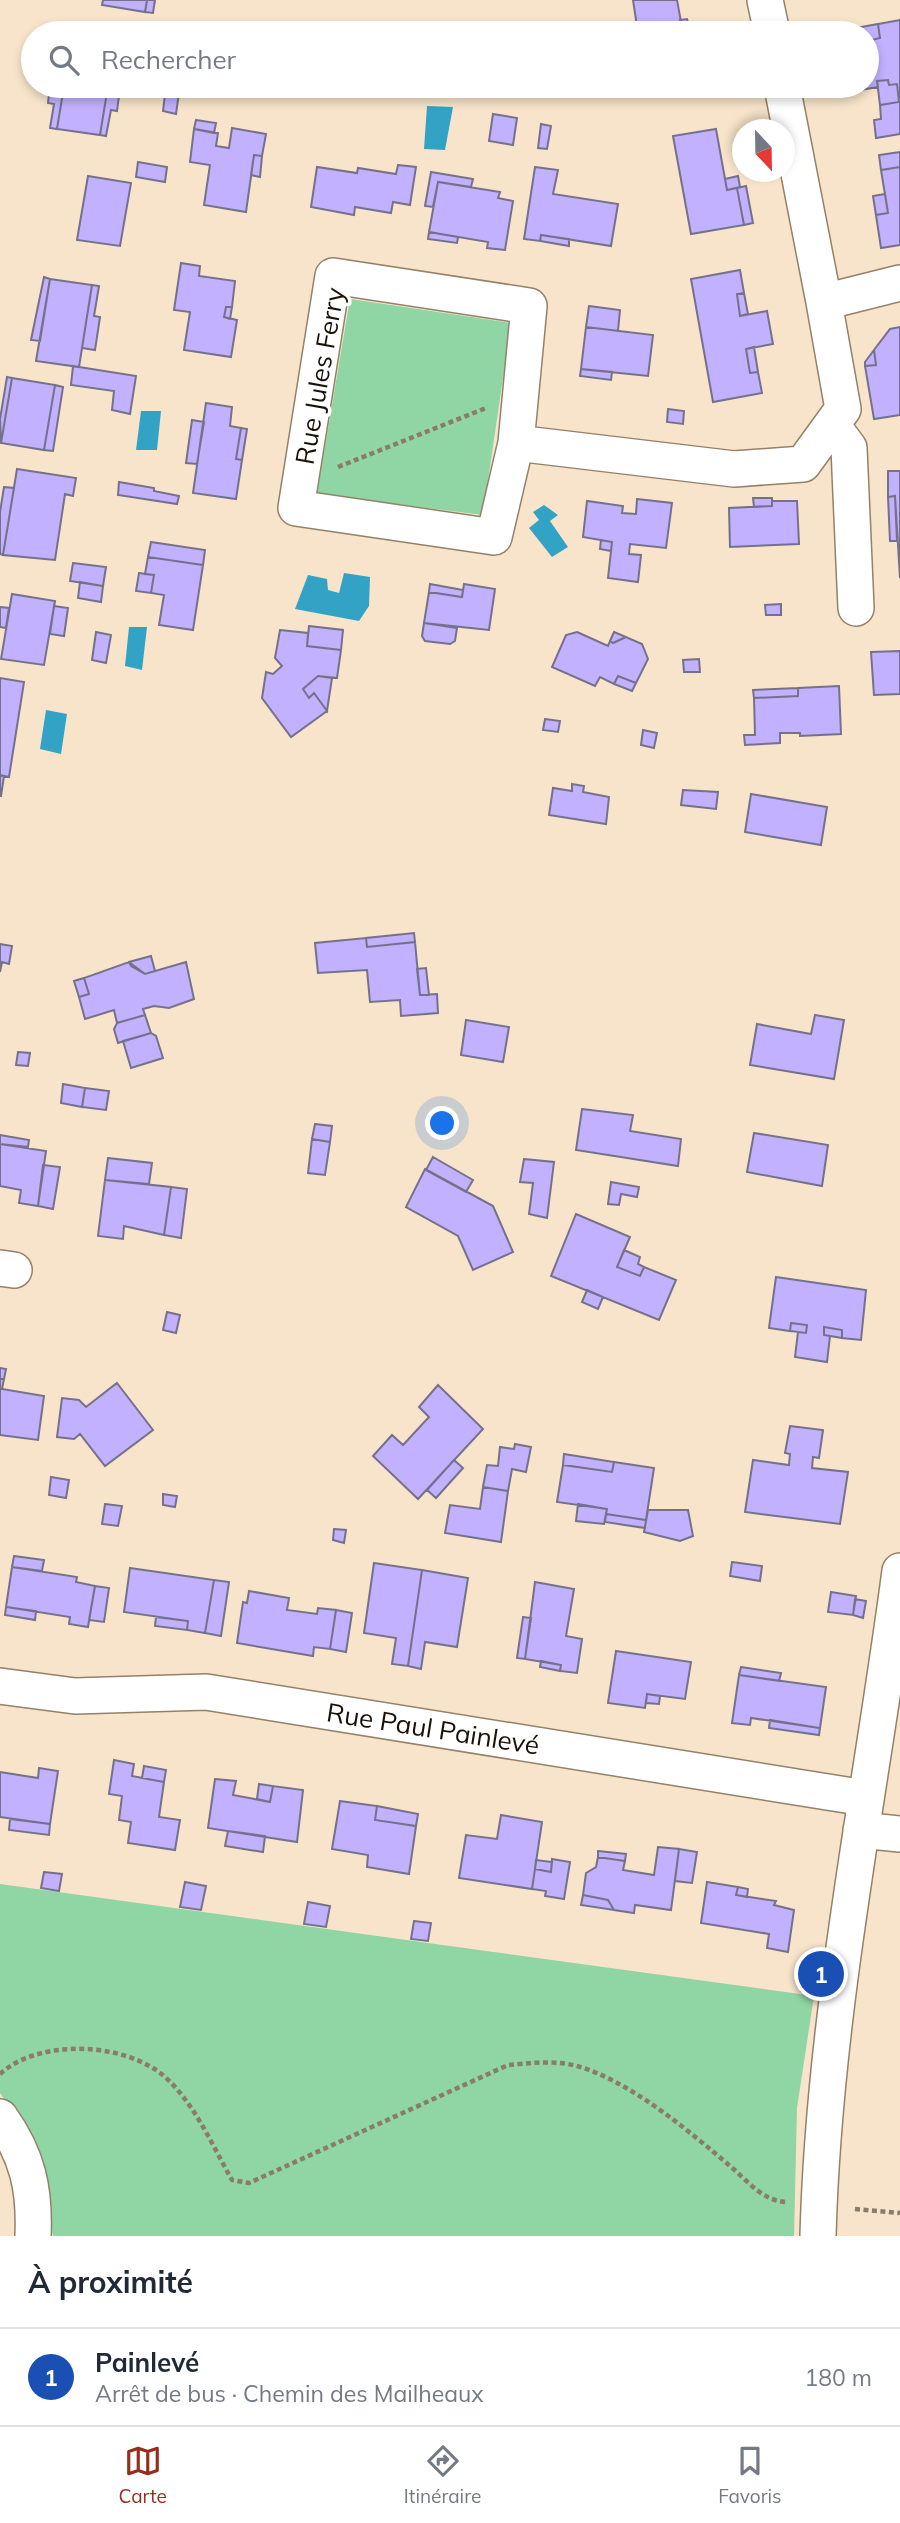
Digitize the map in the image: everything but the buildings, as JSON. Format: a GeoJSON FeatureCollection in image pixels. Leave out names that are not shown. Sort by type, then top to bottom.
{"type":"FeatureCollection","features":[{"type":"Feature","properties":{"kind":"street"},"geometry":{"type":"LineString","coordinates":[[765,0],[769,21]]}},
{"type":"Feature","properties":{"kind":"street"},"geometry":{"type":"LineString","coordinates":[[516,443],[734,469],[803,464],[843,409],[784,98]]}},
{"type":"Feature","properties":{"kind":"street","name":"Rue Jules Ferry"},"geometry":{"type":"LineString","coordinates":[[333,276],[528,306],[519,395],[516,443],[494,537],[296,508],[333,276]]}},
{"type":"Feature","properties":{"kind":"street"},"geometry":{"type":"LineString","coordinates":[[824,302],[900,283]]}},
{"type":"Feature","properties":{"kind":"street"},"geometry":{"type":"LineString","coordinates":[[832,425],[849,448],[856,608]]}},
{"type":"Feature","properties":{"kind":"street"},"geometry":{"type":"LineString","coordinates":[[819,2220],[821,2142],[863,1814],[899,1583]]}},
{"type":"Feature","properties":{"kind":"street","name":"Rue Paul Painlevé"},"geometry":{"type":"LineString","coordinates":[[0,1686],[75,1696],[206,1692],[863,1814],[900,1834]]}},
{"type":"Feature","properties":{"kind":"street"},"geometry":{"type":"LineString","coordinates":[[0,2118],[26,2165],[34,2197],[33,2236]]}},
{"type":"Feature","properties":{"kind":"path"},"geometry":{"type":"LineString","coordinates":[[302,480],[519,395]]}},
{"type":"Feature","properties":{"kind":"path"},"geometry":{"type":"LineString","coordinates":[[0,2074],[13,2062],[45,2050],[78,2048],[130,2058],[163,2075],[187,2102],[232,2180],[249,2183],[508,2065],[544,2062],[577,2066],[613,2081],[693,2134],[756,2190],[819,2220]]}},
{"type":"Feature","properties":{"kind":"path"},"geometry":{"type":"LineString","coordinates":[[855,2209],[900,2213]]}},
{"type":"Feature","properties":{"kind":"green space"},"geometry":{"type":"Polygon","coordinates":[[[350,299],[511,323],[483,515],[317,494],[350,299]]]}},
{"type":"Feature","properties":{"kind":"green space"},"geometry":{"type":"Polygon","coordinates":[[[0,1884],[814,1996],[797,2108],[794,2236],[53,2236],[42,2170],[24,2127],[0,2093],[0,1884]]]}},
{"type":"Feature","properties":{"kind":"water"},"geometry":{"type":"Polygon","coordinates":[[[427,106],[453,107],[445,150],[424,149],[427,106]]]}},
{"type":"Feature","properties":{"kind":"water"},"geometry":{"type":"Polygon","coordinates":[[[141,411],[161,411],[157,450],[136,450],[141,411]]]}},
{"type":"Feature","properties":{"kind":"water"},"geometry":{"type":"Polygon","coordinates":[[[544,505],[558,515],[550,521],[568,547],[552,557],[529,528],[539,520],[533,512],[544,505]]]}},
{"type":"Feature","properties":{"kind":"water"},"geometry":{"type":"Polygon","coordinates":[[[344,573],[370,577],[369,606],[359,621],[295,609],[308,575],[327,579],[328,590],[339,593],[344,573]]]}},
{"type":"Feature","properties":{"kind":"water"},"geometry":{"type":"Polygon","coordinates":[[[129,627],[147,627],[142,670],[125,666],[129,627]]]}},
{"type":"Feature","properties":{"kind":"water"},"geometry":{"type":"Polygon","coordinates":[[[46,710],[67,714],[61,754],[40,749],[46,710]]]}},
{"type":"Feature","properties":{"kind":"place","name":"Painlevé"},"geometry":{"type":"Point","coordinates":[821,1974]}}]}
